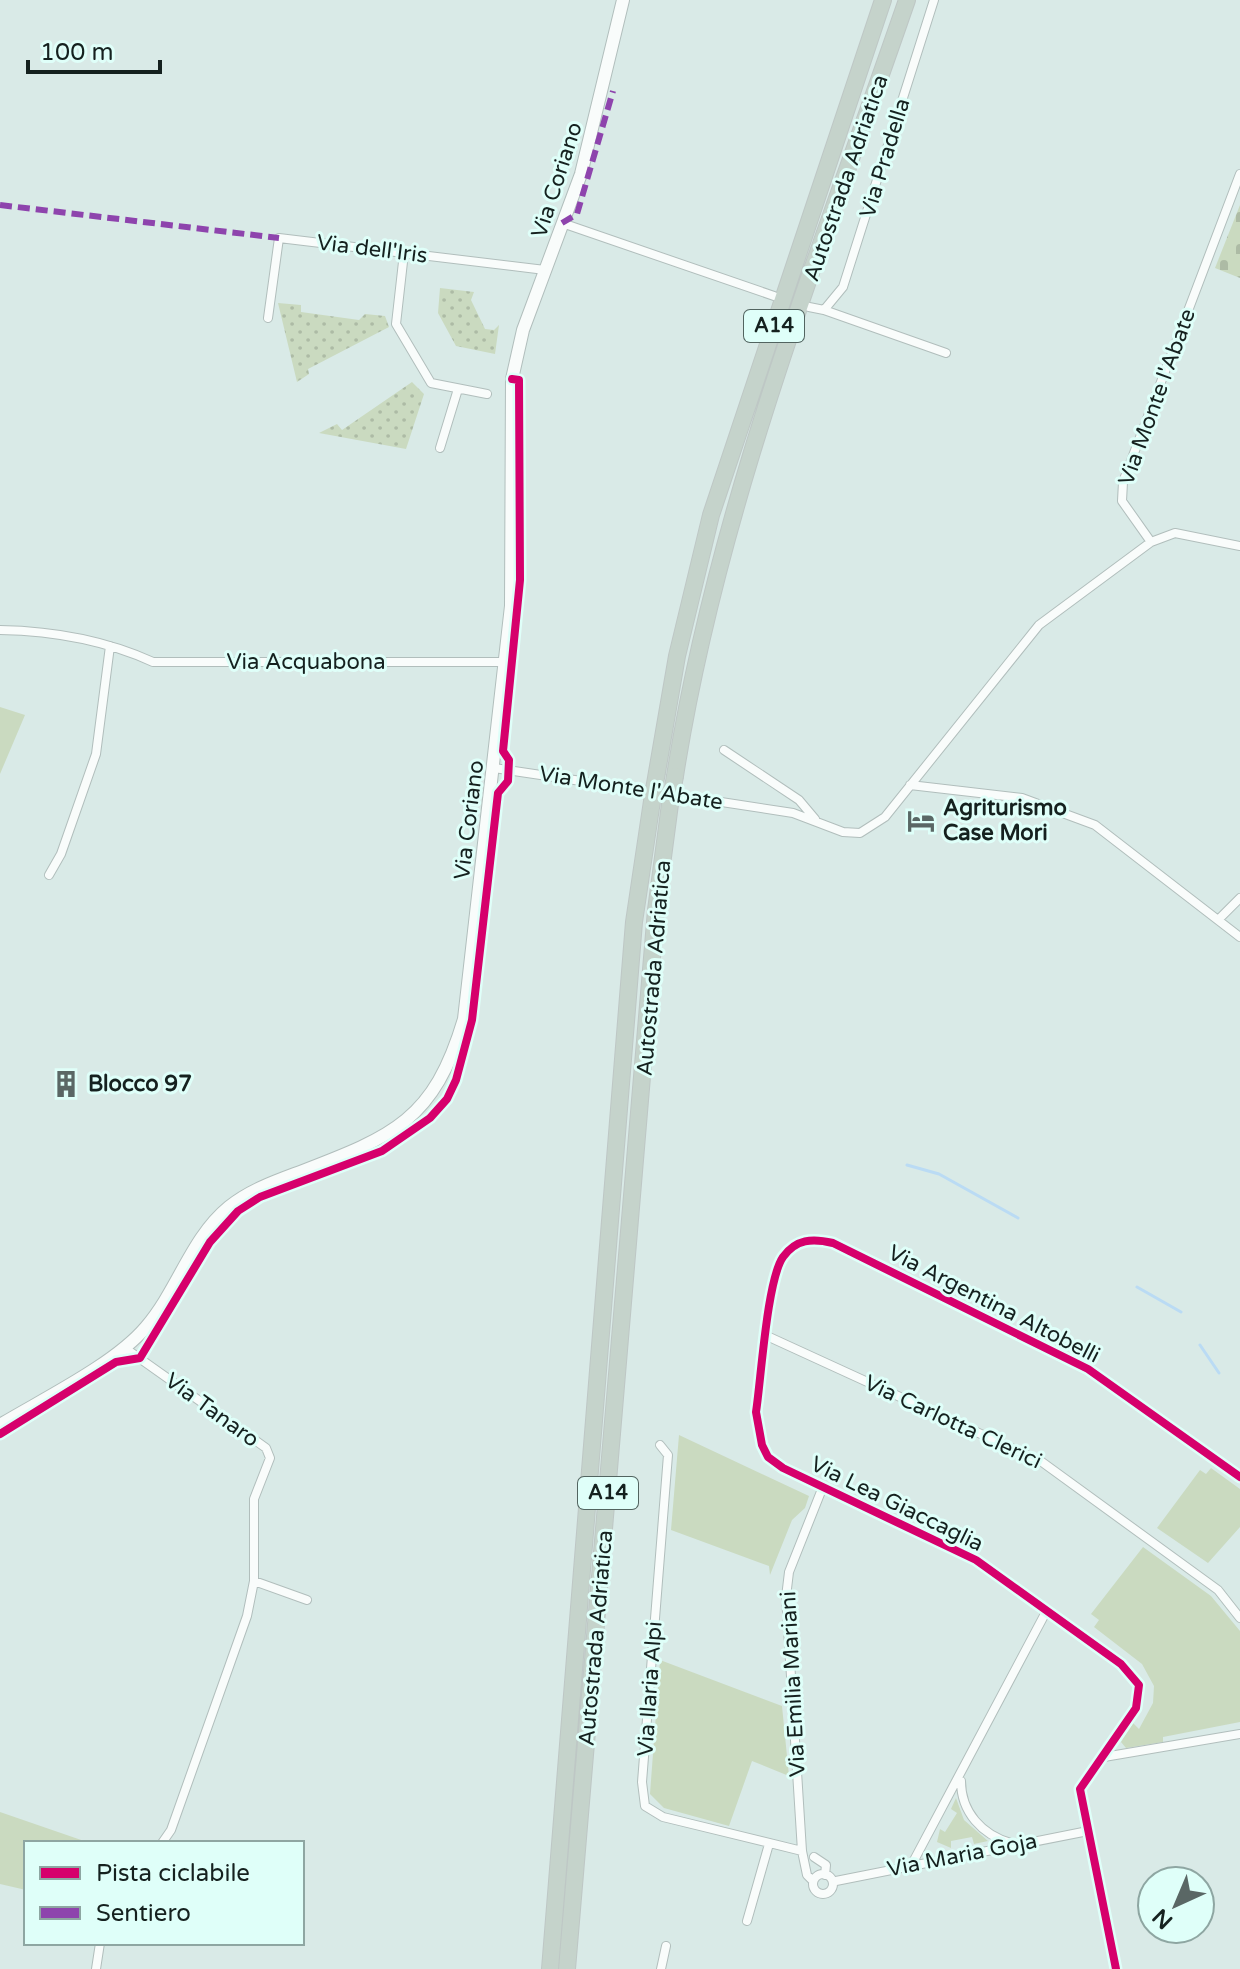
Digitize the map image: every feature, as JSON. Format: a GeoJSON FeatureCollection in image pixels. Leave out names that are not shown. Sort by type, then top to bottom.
{"type":"FeatureCollection","features":[{"type":"Feature","properties":{"kind":"highway","name":"Autostrada Adriatica"},"geometry":{"type":"LineString","coordinates":[[550,1969],[634,922],[652,801],[677,656],[711,515],[883,0]]}},
{"type":"Feature","properties":{"kind":"highway","name":"Autostrada Adriatica"},"geometry":{"type":"LineString","coordinates":[[567,1969],[656,910],[670,804],[697,654],[726,537],[769,399],[907,0]]}},
{"type":"Feature","properties":{"kind":"main road","name":"Via Coriano"},"geometry":{"type":"LineString","coordinates":[[0,1425],[125,1348],[161,1308],[205,1232],[230,1206],[260,1188],[350,1153],[391,1132],[417,1114],[434,1094],[449,1067],[464,1019],[505,662],[514,541],[512,379],[523,330],[581,174],[623,0]]}},
{"type":"Feature","properties":{"kind":"street","name":"Via Pradella"},"geometry":{"type":"LineString","coordinates":[[824,310],[843,287],[934,0]]}},
{"type":"Feature","properties":{"kind":"street","name":"Via Monte l'Abate"},"geometry":{"type":"LineString","coordinates":[[494,768],[816,819],[843,832],[860,833],[885,817],[1039,625],[1151,542],[1122,501],[1123,482],[1240,174]]}},
{"type":"Feature","properties":{"kind":"street"},"geometry":{"type":"LineString","coordinates":[[562,223],[774,296]]}},
{"type":"Feature","properties":{"kind":"street","name":"Via dell'Iris"},"geometry":{"type":"LineString","coordinates":[[268,318],[279,238],[545,270]]}},
{"type":"Feature","properties":{"kind":"street"},"geometry":{"type":"LineString","coordinates":[[404,253],[396,324],[431,383],[487,394]]}},
{"type":"Feature","properties":{"kind":"street"},"geometry":{"type":"LineString","coordinates":[[809,307],[946,353]]}},
{"type":"Feature","properties":{"kind":"street"},"geometry":{"type":"LineString","coordinates":[[440,448],[458,389]]}},
{"type":"Feature","properties":{"kind":"street"},"geometry":{"type":"LineString","coordinates":[[1151,542],[1175,533],[1240,546]]}},
{"type":"Feature","properties":{"kind":"street","name":"Via Acquabona"},"geometry":{"type":"LineString","coordinates":[[0,630],[47,631],[110,646],[153,662],[505,662]]}},
{"type":"Feature","properties":{"kind":"street"},"geometry":{"type":"LineString","coordinates":[[49,875],[61,854],[96,754],[110,646]]}},
{"type":"Feature","properties":{"kind":"street","name":"Via Monte l'Abate"},"geometry":{"type":"LineString","coordinates":[[724,750],[799,800],[816,819]]}},
{"type":"Feature","properties":{"kind":"street"},"geometry":{"type":"LineString","coordinates":[[910,785],[1022,798],[1095,825],[1220,918],[1240,937]]}},
{"type":"Feature","properties":{"kind":"street"},"geometry":{"type":"LineString","coordinates":[[1220,918],[1240,898]]}},
{"type":"Feature","properties":{"kind":"street","name":"Via Argentina Altobelli"},"geometry":{"type":"LineString","coordinates":[[775,1278],[784,1255],[802,1241],[817,1239],[833,1243],[1088,1369],[1240,1477]]}},
{"type":"Feature","properties":{"kind":"street","name":"Via Lea Giaccaglia"},"geometry":{"type":"LineString","coordinates":[[775,1278],[756,1412],[762,1445],[768,1457],[822,1489],[976,1560],[1121,1664],[1139,1685],[1136,1708],[1080,1789],[1116,1969]]}},
{"type":"Feature","properties":{"kind":"street","name":"Via Carlotta Clerici"},"geometry":{"type":"LineString","coordinates":[[767,1336],[1042,1462],[1218,1590],[1240,1618]]}},
{"type":"Feature","properties":{"kind":"street","name":"Via Tanaro"},"geometry":{"type":"LineString","coordinates":[[125,1348],[266,1448],[270,1458],[254,1499],[254,1581],[247,1616],[171,1830],[163,1841]]}},
{"type":"Feature","properties":{"kind":"street","name":"Via Ilaria Alpi"},"geometry":{"type":"LineString","coordinates":[[660,1445],[668,1455],[642,1796],[652,1812],[663,1817],[802,1851]]}},
{"type":"Feature","properties":{"kind":"street","name":"Via Emilia Mariani"},"geometry":{"type":"LineString","coordinates":[[813,1881],[807,1875],[802,1851],[786,1597],[789,1572],[822,1489]]}},
{"type":"Feature","properties":{"kind":"street"},"geometry":{"type":"LineString","coordinates":[[254,1581],[307,1600]]}},
{"type":"Feature","properties":{"kind":"street"},"geometry":{"type":"LineString","coordinates":[[912,1864],[962,1776],[1047,1610]]}},
{"type":"Feature","properties":{"kind":"street"},"geometry":{"type":"LineString","coordinates":[[1104,1757],[1240,1734]]}},
{"type":"Feature","properties":{"kind":"street"},"geometry":{"type":"LineString","coordinates":[[962,1776],[963,1799],[973,1818],[988,1833],[1015,1844]]}},
{"type":"Feature","properties":{"kind":"street","name":"Via Maria Goja"},"geometry":{"type":"LineString","coordinates":[[813,1881],[813,1891],[821,1893],[834,1887],[836,1881],[1088,1831]]}},
{"type":"Feature","properties":{"kind":"street"},"geometry":{"type":"LineString","coordinates":[[747,1921],[769,1844]]}},
{"type":"Feature","properties":{"kind":"street"},"geometry":{"type":"LineString","coordinates":[[814,1857],[826,1865],[825,1875]]}},
{"type":"Feature","properties":{"kind":"street"},"geometry":{"type":"LineString","coordinates":[[813,1881],[825,1875]]}},
{"type":"Feature","properties":{"kind":"street"},"geometry":{"type":"LineString","coordinates":[[825,1875],[836,1881]]}},
{"type":"Feature","properties":{"kind":"street"},"geometry":{"type":"LineString","coordinates":[[96,1969],[100,1945]]}},
{"type":"Feature","properties":{"kind":"street"},"geometry":{"type":"LineString","coordinates":[[661,1969],[666,1946]]}},
{"type":"Feature","properties":{"kind":"green space"},"geometry":{"type":"Polygon","coordinates":[[[1240,205],[1240,278],[1215,268],[1240,205]]]}},
{"type":"Feature","properties":{"kind":"green space"},"geometry":{"type":"Polygon","coordinates":[[[440,288],[474,292],[471,300],[485,329],[494,330],[499,325],[495,354],[456,346],[438,313],[440,288]]]}},
{"type":"Feature","properties":{"kind":"green space"},"geometry":{"type":"Polygon","coordinates":[[[278,303],[301,305],[301,312],[359,320],[365,314],[385,316],[389,327],[308,369],[309,374],[297,382],[278,303]]]}},
{"type":"Feature","properties":{"kind":"green space"},"geometry":{"type":"Polygon","coordinates":[[[412,382],[424,394],[406,449],[319,433],[337,424],[342,430],[412,382]]]}},
{"type":"Feature","properties":{"kind":"green space"},"geometry":{"type":"Polygon","coordinates":[[[0,707],[25,715],[0,774],[0,707]]]}},
{"type":"Feature","properties":{"kind":"green space"},"geometry":{"type":"Polygon","coordinates":[[[679,1435],[809,1496],[805,1508],[792,1520],[770,1575],[769,1566],[671,1530],[679,1435]]]}},
{"type":"Feature","properties":{"kind":"green space"},"geometry":{"type":"Polygon","coordinates":[[[1211,1468],[1240,1489],[1240,1527],[1208,1563],[1157,1528],[1200,1470],[1206,1474],[1211,1468]]]}},
{"type":"Feature","properties":{"kind":"green space"},"geometry":{"type":"Polygon","coordinates":[[[1143,1547],[1211,1596],[1240,1631],[1240,1722],[1163,1737],[1163,1742],[1126,1748],[1121,1742],[1133,1723],[1139,1729],[1153,1703],[1154,1686],[1142,1664],[1094,1627],[1099,1620],[1091,1614],[1143,1547]]]}},
{"type":"Feature","properties":{"kind":"green space"},"geometry":{"type":"Polygon","coordinates":[[[660,1660],[782,1706],[789,1776],[752,1761],[729,1826],[664,1808],[650,1794],[660,1660]]]}},
{"type":"Feature","properties":{"kind":"green space"},"geometry":{"type":"Polygon","coordinates":[[[956,1798],[964,1820],[988,1841],[974,1844],[972,1837],[951,1841],[951,1848],[937,1842],[940,1829],[945,1832],[957,1813],[951,1809],[956,1798]]]}},
{"type":"Feature","properties":{"kind":"green space"},"geometry":{"type":"Polygon","coordinates":[[[0,1812],[84,1841],[24,1841],[24,1890],[0,1884],[0,1812]]]}},
{"type":"Feature","properties":{"kind":"waterway"},"geometry":{"type":"LineString","coordinates":[[907,1165],[939,1174],[1018,1218]]}},
{"type":"Feature","properties":{"kind":"waterway"},"geometry":{"type":"LineString","coordinates":[[1137,1287],[1181,1312]]}},
{"type":"Feature","properties":{"kind":"waterway"},"geometry":{"type":"LineString","coordinates":[[1200,1345],[1219,1373]]}},
{"type":"Feature","properties":{"kind":"marked path"},"geometry":{"type":"LineString","coordinates":[[562,223],[577,214],[613,91]]}},
{"type":"Feature","properties":{"kind":"marked path"},"geometry":{"type":"LineString","coordinates":[[0,205],[279,238]]}},
{"type":"Feature","properties":{"kind":"cycle path"},"geometry":{"type":"LineString","coordinates":[[0,1434],[116,1362],[140,1358],[210,1242],[238,1211],[260,1197],[382,1151],[430,1118],[447,1099],[456,1080],[472,1020],[498,793],[508,781],[509,760],[503,751],[520,580],[519,380],[512,379]]}},
{"type":"Feature","properties":{"kind":"cycle path"},"geometry":{"type":"LineString","coordinates":[[1116,1969],[1080,1789],[1136,1708],[1139,1685],[1121,1664],[976,1560],[783,1468],[768,1457],[762,1445],[756,1412],[777,1269],[788,1251],[799,1243],[833,1243],[1088,1369],[1240,1477]]}},
{"type":"Feature","properties":{"kind":"place","name":"Agriturismo Case Mori"},"geometry":{"type":"Point","coordinates":[921,821]}},
{"type":"Feature","properties":{"kind":"place","name":"Blocco 97"},"geometry":{"type":"Point","coordinates":[66,1084]}}]}
